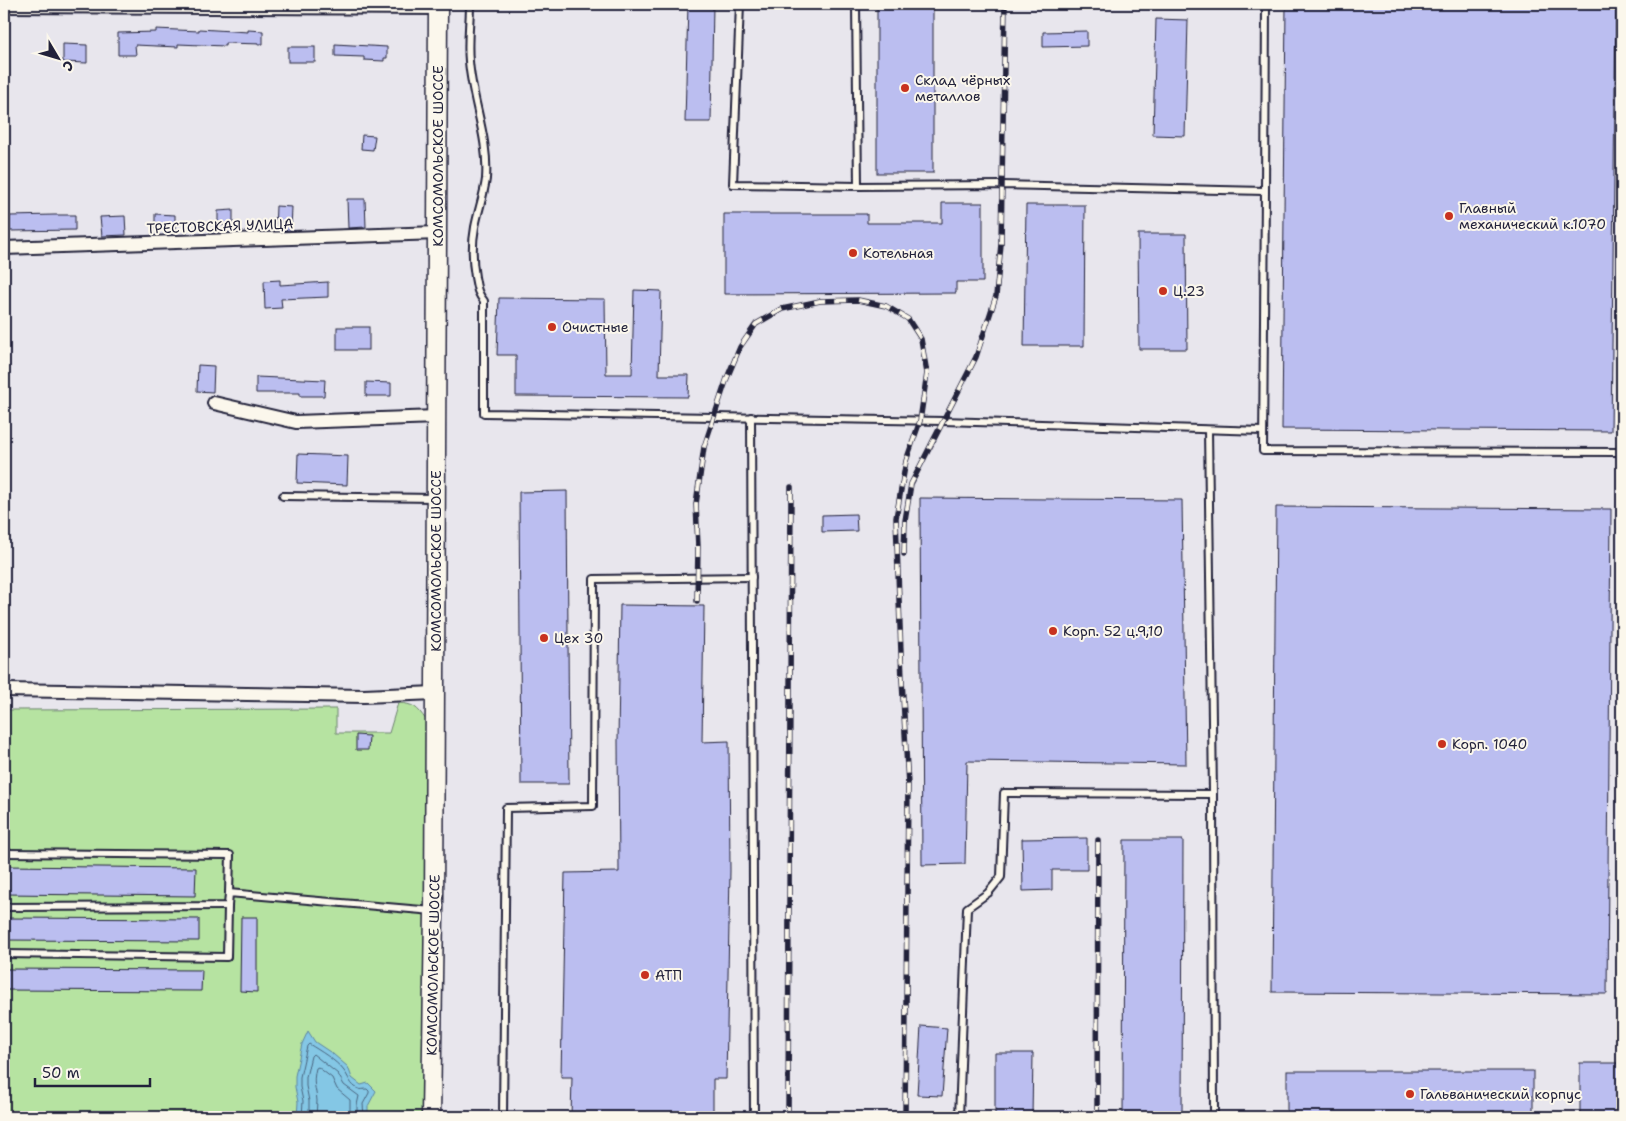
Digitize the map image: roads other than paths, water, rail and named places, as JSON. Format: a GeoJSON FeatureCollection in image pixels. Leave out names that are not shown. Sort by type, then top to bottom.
{"type":"FeatureCollection","features":[{"type":"Feature","properties":{"kind":"main road","name":"КОМСОМОЛЬСКОЕ ШОССЕ"},"geometry":{"type":"LineString","coordinates":[[431,1117],[434,911],[438,6]]}},
{"type":"Feature","properties":{"kind":"street"},"geometry":{"type":"LineString","coordinates":[[4,6],[438,6]]}},
{"type":"Feature","properties":{"kind":"street","name":"ТРЕСТОВСКАЯ УЛИЦА"},"geometry":{"type":"LineString","coordinates":[[4,248],[438,233]]}},
{"type":"Feature","properties":{"kind":"street"},"geometry":{"type":"LineString","coordinates":[[214,403],[296,422],[436,417]]}},
{"type":"Feature","properties":{"kind":"street"},"geometry":{"type":"LineString","coordinates":[[4,690],[364,696],[435,694]]}},
{"type":"Feature","properties":{"kind":"lane"},"geometry":{"type":"LineString","coordinates":[[470,4],[469,60],[476,108],[484,137],[486,162],[485,182],[475,226],[472,253],[478,294],[484,301],[484,413],[943,421],[1262,431]]}},
{"type":"Feature","properties":{"kind":"lane"},"geometry":{"type":"LineString","coordinates":[[740,4],[733,184],[858,186],[1002,185],[1265,191]]}},
{"type":"Feature","properties":{"kind":"lane"},"geometry":{"type":"LineString","coordinates":[[856,4],[858,186]]}},
{"type":"Feature","properties":{"kind":"lane"},"geometry":{"type":"LineString","coordinates":[[1266,4],[1263,451],[1622,452]]}},
{"type":"Feature","properties":{"kind":"lane"},"geometry":{"type":"LineString","coordinates":[[751,417],[754,1117]]}},
{"type":"Feature","properties":{"kind":"lane"},"geometry":{"type":"LineString","coordinates":[[1208,430],[1213,794],[1214,1117]]}},
{"type":"Feature","properties":{"kind":"lane"},"geometry":{"type":"LineString","coordinates":[[283,496],[436,498]]}},
{"type":"Feature","properties":{"kind":"lane"},"geometry":{"type":"LineString","coordinates":[[503,1117],[506,808],[593,806],[594,579],[752,577]]}},
{"type":"Feature","properties":{"kind":"lane"},"geometry":{"type":"LineString","coordinates":[[959,1117],[967,908],[988,893],[1002,877],[1004,793],[1213,794]]}},
{"type":"Feature","properties":{"kind":"lane"},"geometry":{"type":"LineString","coordinates":[[4,954],[226,957],[230,855],[6,853]]}},
{"type":"Feature","properties":{"kind":"lane"},"geometry":{"type":"LineString","coordinates":[[229,893],[434,911]]}},
{"type":"Feature","properties":{"kind":"lane"},"geometry":{"type":"LineString","coordinates":[[4,907],[228,906]]}},
{"type":"Feature","properties":{"kind":"water"},"geometry":{"type":"Polygon","coordinates":[[[308,1031],[315,1042],[348,1067],[352,1078],[361,1085],[368,1083],[376,1091],[368,1106],[368,1117],[297,1117],[298,1102],[295,1076],[302,1044],[308,1031]]]}},
{"type":"Feature","properties":{"kind":"railway"},"geometry":{"type":"LineString","coordinates":[[904,554],[905,521],[911,484],[976,357],[996,296],[1001,244],[1005,4]]}},
{"type":"Feature","properties":{"kind":"railway"},"geometry":{"type":"LineString","coordinates":[[697,601],[698,547],[696,504],[704,447],[727,378],[740,347],[756,324],[782,309],[820,301],[858,300],[886,306],[908,319],[921,339],[927,373],[920,421],[906,461],[896,518],[908,785],[905,1117]]}},
{"type":"Feature","properties":{"kind":"railway"},"geometry":{"type":"LineString","coordinates":[[788,1117],[791,487]]}},
{"type":"Feature","properties":{"kind":"railway"},"geometry":{"type":"LineString","coordinates":[[1097,1117],[1098,840]]}},
{"type":"Feature","properties":{"kind":"place","name":"Склад чёрных металлов"},"geometry":{"type":"Point","coordinates":[905,88]}},
{"type":"Feature","properties":{"kind":"place","name":"Главный механический к.1070"},"geometry":{"type":"Point","coordinates":[1449,216]}},
{"type":"Feature","properties":{"kind":"place","name":"Котельная"},"geometry":{"type":"Point","coordinates":[853,253]}},
{"type":"Feature","properties":{"kind":"place","name":"Ц.23"},"geometry":{"type":"Point","coordinates":[1163,291]}},
{"type":"Feature","properties":{"kind":"place","name":"Очистные"},"geometry":{"type":"Point","coordinates":[552,327]}},
{"type":"Feature","properties":{"kind":"place","name":"Корп. 52 ц.9,10"},"geometry":{"type":"Point","coordinates":[1053,631]}},
{"type":"Feature","properties":{"kind":"place","name":"Цех 30"},"geometry":{"type":"Point","coordinates":[544,638]}},
{"type":"Feature","properties":{"kind":"place","name":"Корп. 1040"},"geometry":{"type":"Point","coordinates":[1442,744]}},
{"type":"Feature","properties":{"kind":"place","name":"АТП"},"geometry":{"type":"Point","coordinates":[645,975]}},
{"type":"Feature","properties":{"kind":"place","name":"Гальванический корпус"},"geometry":{"type":"Point","coordinates":[1410,1094]}}]}
